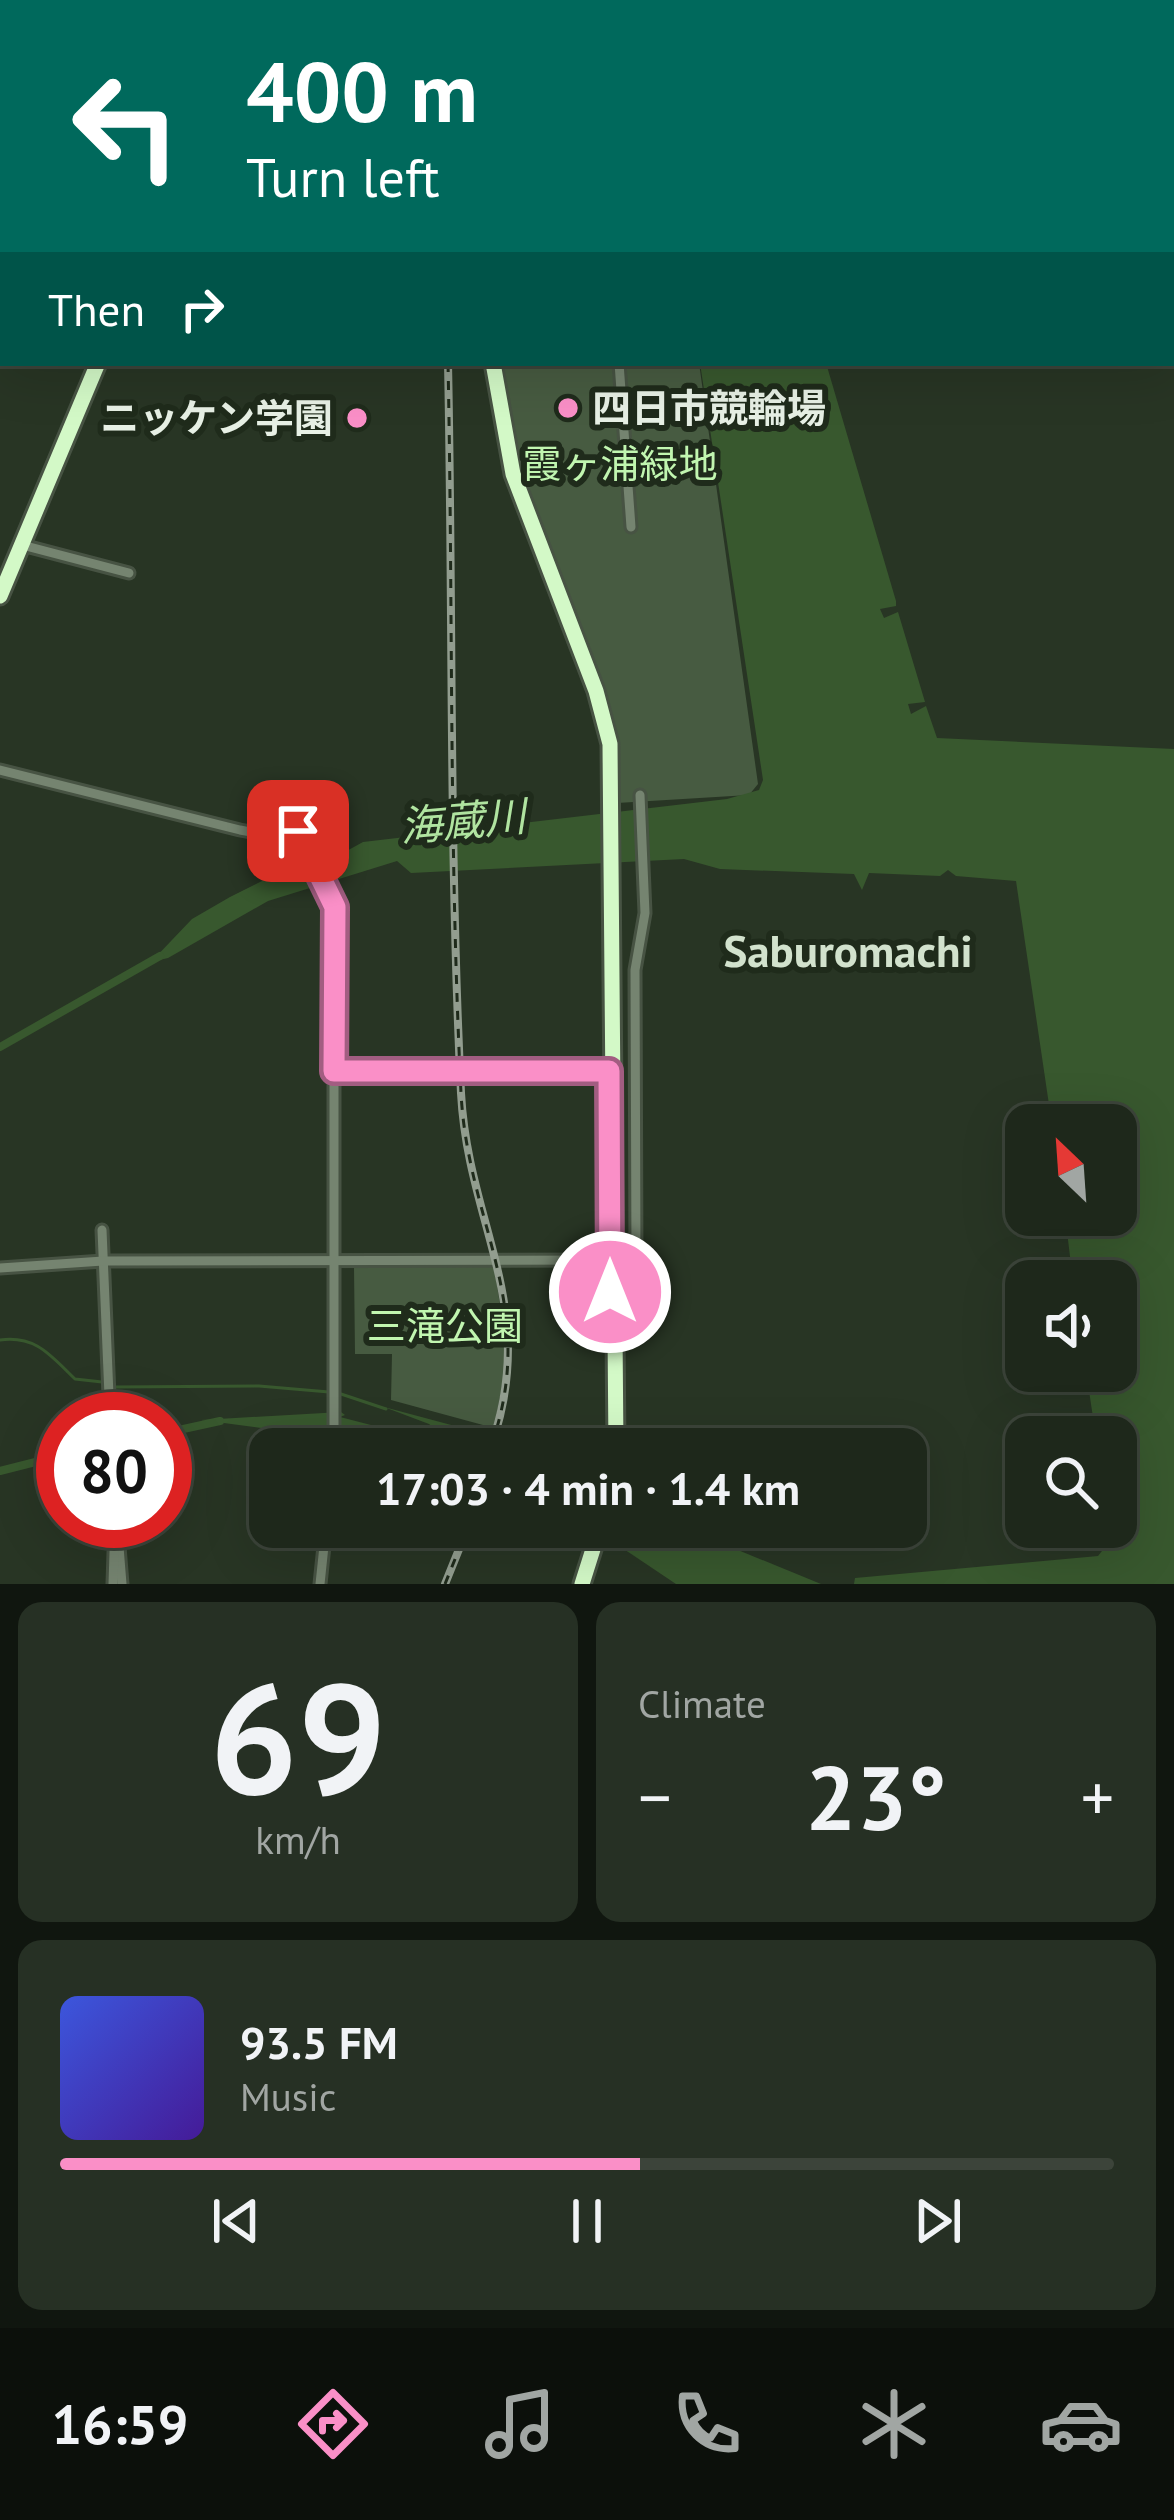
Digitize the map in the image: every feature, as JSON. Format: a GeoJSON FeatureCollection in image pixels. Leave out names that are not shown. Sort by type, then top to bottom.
{"type":"FeatureCollection","features":[{"type":"Feature","properties":{"kind":"highway"},"geometry":{"type":"LineString","coordinates":[[0,596],[97,366]]}},
{"type":"Feature","properties":{"kind":"highway"},"geometry":{"type":"LineString","coordinates":[[491,366],[509,476],[601,720],[610,808],[614,1428]]}},
{"type":"Feature","properties":{"kind":"highway"},"geometry":{"type":"LineString","coordinates":[[585,1584],[596,1548]]}},
{"type":"Feature","properties":{"kind":"street"},"geometry":{"type":"LineString","coordinates":[[619,366],[631,527]]}},
{"type":"Feature","properties":{"kind":"street"},"geometry":{"type":"LineString","coordinates":[[22,545],[129,573]]}},
{"type":"Feature","properties":{"kind":"street"},"geometry":{"type":"LineString","coordinates":[[0,770],[267,836],[298,831],[336,912],[334,1428]]}},
{"type":"Feature","properties":{"kind":"street"},"geometry":{"type":"LineString","coordinates":[[636,1260],[635,970],[644,922],[640,796]]}},
{"type":"Feature","properties":{"kind":"street"},"geometry":{"type":"LineString","coordinates":[[334,1071],[612,1071]]}},
{"type":"Feature","properties":{"kind":"street"},"geometry":{"type":"LineString","coordinates":[[102,1230],[109,1392]]}},
{"type":"Feature","properties":{"kind":"street"},"geometry":{"type":"LineString","coordinates":[[0,1268],[103,1261],[613,1260]]}},
{"type":"Feature","properties":{"kind":"street"},"geometry":{"type":"LineString","coordinates":[[113,1584],[114,1548]]}},
{"type":"Feature","properties":{"kind":"street"},"geometry":{"type":"LineString","coordinates":[[118,1548],[122,1584]]}},
{"type":"Feature","properties":{"kind":"street"},"geometry":{"type":"LineString","coordinates":[[320,1584],[324,1548]]}},
{"type":"Feature","properties":{"kind":"green space","name":"霞ヶ浦緑地"},"geometry":{"type":"Polygon","coordinates":[[[500,366],[699,366],[758,784],[749,795],[617,803],[610,712],[516,457],[500,366]]]}},
{"type":"Feature","properties":{"kind":"green space","name":"三滝公園"},"geometry":{"type":"Polygon","coordinates":[[[354,1267],[494,1267],[508,1354],[494,1428],[391,1400],[392,1354],[355,1354],[354,1267]]]}},
{"type":"Feature","properties":{"kind":"shaded area"},"geometry":{"type":"Polygon","coordinates":[[[700,366],[827,366],[896,601],[896,606],[880,609],[884,618],[898,612],[925,702],[908,704],[911,714],[926,706],[937,738],[1174,749],[1174,1584],[854,1584],[855,1578],[1098,1556],[1104,1548],[1137,1548],[1137,1416],[1093,1416],[1089,1392],[1137,1392],[1137,1260],[1070,1260],[1068,1236],[1137,1236],[1137,1104],[1049,1104],[1016,881],[956,876],[948,870],[940,876],[869,873],[862,890],[854,874],[720,869],[684,859],[411,873],[397,861],[268,901],[168,958],[151,962],[192,919],[312,856],[343,853],[363,842],[727,799],[759,790],[763,780],[700,366]]]}},
{"type":"Feature","properties":{"kind":"shaded area"},"geometry":{"type":"Polygon","coordinates":[[[384,1407],[460,1428],[429,1424],[384,1407]]]}},
{"type":"Feature","properties":{"kind":"shaded area"},"geometry":{"type":"Polygon","coordinates":[[[345,1415],[340,1417],[383,1428],[261,1428],[201,1420],[345,1415]]]}},
{"type":"Feature","properties":{"kind":"shaded area"},"geometry":{"type":"Polygon","coordinates":[[[622,1548],[733,1548],[821,1584],[676,1584],[622,1548]]]}},
{"type":"Feature","properties":{"kind":"waterway","name":"海蔵川"},"geometry":{"type":"LineString","coordinates":[[0,1047],[160,956]]}},
{"type":"Feature","properties":{"kind":"waterway"},"geometry":{"type":"LineString","coordinates":[[0,1340],[33,1344],[75,1379],[102,1382]]}},
{"type":"Feature","properties":{"kind":"waterway"},"geometry":{"type":"LineString","coordinates":[[115,1387],[259,1386],[329,1392]]}},
{"type":"Feature","properties":{"kind":"waterway"},"geometry":{"type":"LineString","coordinates":[[338,1393],[386,1409]]}},
{"type":"Feature","properties":{"kind":"waterway"},"geometry":{"type":"LineString","coordinates":[[192,1427],[220,1421]]}},
{"type":"Feature","properties":{"kind":"waterway"},"geometry":{"type":"LineString","coordinates":[[0,1471],[36,1462]]}},
{"type":"Feature","properties":{"kind":"railway"},"geometry":{"type":"LineString","coordinates":[[448,366],[461,1093],[466,1141],[505,1310],[508,1353],[496,1428]]}},
{"type":"Feature","properties":{"kind":"railway"},"geometry":{"type":"LineString","coordinates":[[445,1584],[460,1548]]}},
{"type":"Feature","properties":{"kind":"place","name":"四日市競輪場"},"geometry":{"type":"Point","coordinates":[568,408]}},
{"type":"Feature","properties":{"kind":"place","name":"ニッケン学園"},"geometry":{"type":"Point","coordinates":[357,418]}},
{"type":"Feature","properties":{"kind":"district","name":"Saburomachi"},"geometry":{"type":"Point","coordinates":[848,951]}},
{"type":"Feature","properties":{"kind":"route"},"geometry":{"type":"LineString","coordinates":[[298,831],[335,907],[334,1071],[609,1071],[610,1292]]}}]}
